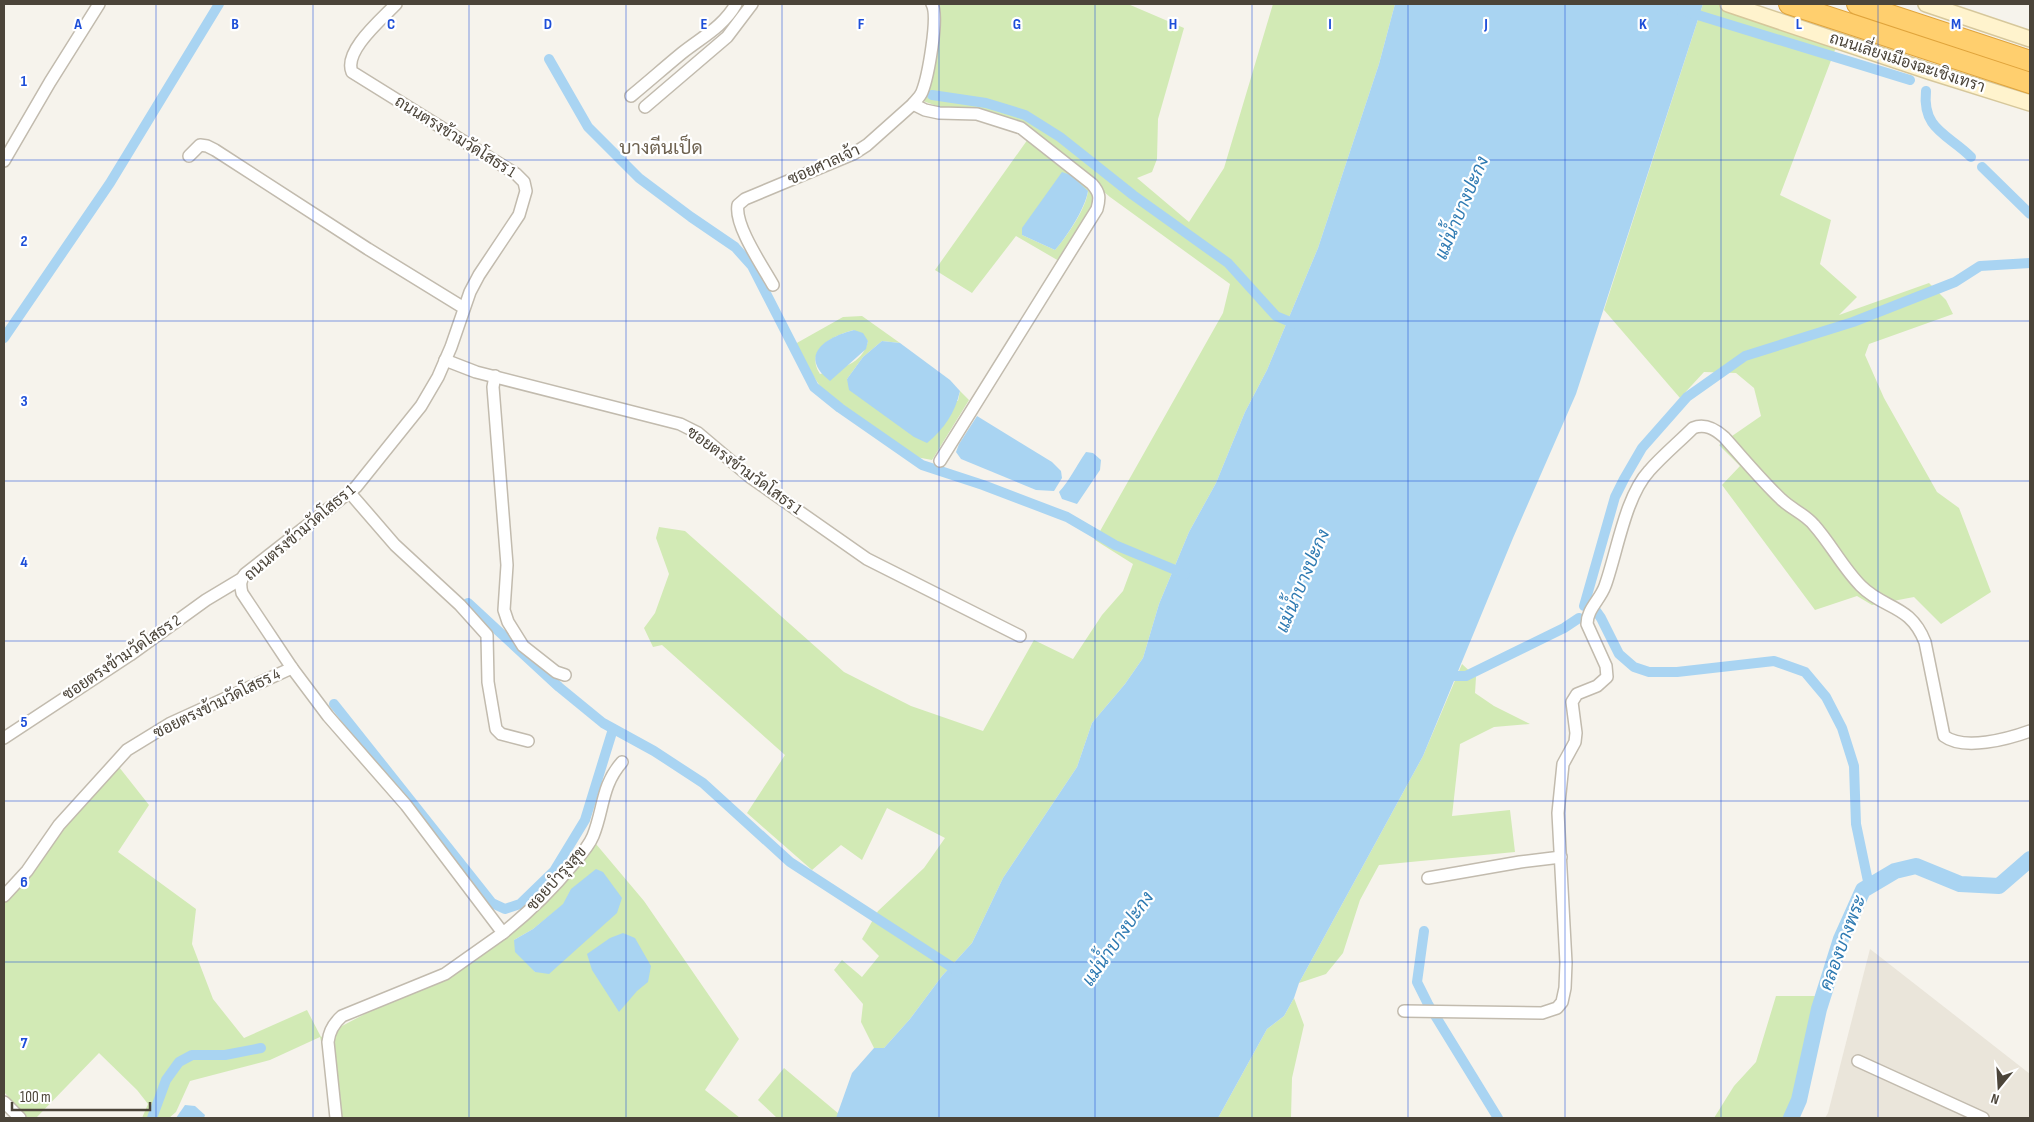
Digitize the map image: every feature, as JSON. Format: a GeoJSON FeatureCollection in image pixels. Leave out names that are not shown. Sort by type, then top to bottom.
{"type":"FeatureCollection","features":[{"type":"Feature","properties":{"kind":"highway","name":"ถนนเลี่ยงเมืองฉะเชิงเทรา"},"geometry":{"type":"LineString","coordinates":[[1789,4],[1884,46],[2030,83]]}},
{"type":"Feature","properties":{"kind":"highway"},"geometry":{"type":"LineString","coordinates":[[1857,4],[2030,60]]}},
{"type":"Feature","properties":{"kind":"main road","name":"ถนนเลี่ยงเมืองฉะเชิงเทรา"},"geometry":{"type":"LineString","coordinates":[[1728,4],[1884,46],[2030,103]]}},
{"type":"Feature","properties":{"kind":"main road"},"geometry":{"type":"LineString","coordinates":[[1926,4],[2030,39]]}},
{"type":"Feature","properties":{"kind":"street"},"geometry":{"type":"LineString","coordinates":[[4,161],[50,82],[99,4]]}},
{"type":"Feature","properties":{"kind":"street","name":"ถนนตรงข้ามวัดโสธร 1"},"geometry":{"type":"LineString","coordinates":[[396,4],[354,50],[350,67],[352,72],[516,174],[526,186],[526,196],[519,214],[479,275],[464,308],[438,377],[421,406],[364,479],[350,493],[241,579],[242,593],[292,668],[328,716],[406,805],[503,933]]}},
{"type":"Feature","properties":{"kind":"street"},"geometry":{"type":"LineString","coordinates":[[631,96],[683,52],[715,30],[731,13],[736,4]]}},
{"type":"Feature","properties":{"kind":"street"},"geometry":{"type":"LineString","coordinates":[[645,107],[727,37],[752,4]]}},
{"type":"Feature","properties":{"kind":"street","name":"ซอยศาลเจ้า"},"geometry":{"type":"LineString","coordinates":[[773,285],[743,230],[736,212],[738,205],[745,199],[828,166],[861,150],[913,104],[919,97],[925,81],[936,20],[932,4]]}},
{"type":"Feature","properties":{"kind":"street"},"geometry":{"type":"LineString","coordinates":[[913,104],[925,110],[939,113],[976,114],[1021,128],[1092,184],[1098,192],[1100,199],[1097,210],[940,460]]}},
{"type":"Feature","properties":{"kind":"street"},"geometry":{"type":"LineString","coordinates":[[189,156],[200,145],[215,150],[360,244],[464,308]]}},
{"type":"Feature","properties":{"kind":"street","name":"ซอยตรงข้ามวัดโสธร 1"},"geometry":{"type":"LineString","coordinates":[[445,360],[494,376],[680,424],[698,433],[750,477],[868,559],[1020,636]]}},
{"type":"Feature","properties":{"kind":"street"},"geometry":{"type":"LineString","coordinates":[[494,376],[493,387],[507,565],[504,610],[508,622],[523,646],[556,672],[565,675]]}},
{"type":"Feature","properties":{"kind":"street"},"geometry":{"type":"LineString","coordinates":[[1404,1011],[1542,1013],[1557,1008],[1562,1002],[1566,972],[1558,813],[1561,777],[1563,764],[1575,742],[1576,733],[1572,702],[1577,694],[1597,686],[1606,677],[1606,666],[1587,624],[1594,606],[1605,588],[1634,497],[1648,471],[1693,428],[1698,426],[1713,428],[1724,436],[1782,501],[1813,524],[1859,585],[1872,596],[1893,606],[1912,619],[1921,631],[1925,642],[1944,736],[1956,742],[1976,742],[2009,739],[2030,732]]}},
{"type":"Feature","properties":{"kind":"street"},"geometry":{"type":"LineString","coordinates":[[350,493],[395,545],[460,605],[487,634],[488,682],[496,729],[501,734],[528,741]]}},
{"type":"Feature","properties":{"kind":"street","name":"ซอยตรงข้ามวัดโสธร 2"},"geometry":{"type":"LineString","coordinates":[[4,738],[130,655],[206,600],[241,579]]}},
{"type":"Feature","properties":{"kind":"street","name":"ซอยตรงข้ามวัดโสธร 4"},"geometry":{"type":"LineString","coordinates":[[4,896],[27,871],[58,825],[127,750],[171,723],[292,668]]}},
{"type":"Feature","properties":{"kind":"street","name":"ซอยบำรุงสุข"},"geometry":{"type":"LineString","coordinates":[[503,933],[530,911],[554,887],[593,837],[601,804],[613,772],[622,762]]}},
{"type":"Feature","properties":{"kind":"street"},"geometry":{"type":"LineString","coordinates":[[1428,878],[1561,857]]}},
{"type":"Feature","properties":{"kind":"street"},"geometry":{"type":"LineString","coordinates":[[336,1118],[328,1042],[329,1035],[337,1021],[342,1016],[445,974],[503,933]]}},
{"type":"Feature","properties":{"kind":"street"},"geometry":{"type":"LineString","coordinates":[[1858,1061],[1983,1118]]}},
{"type":"Feature","properties":{"kind":"street"},"geometry":{"type":"LineString","coordinates":[[4,1102],[20,1118]]}},
{"type":"Feature","properties":{"kind":"shaded area"},"geometry":{"type":"Polygon","coordinates":[[[1870,949],[2030,1074],[2030,1118],[1825,1118],[1828,1113],[1870,949]]]}},
{"type":"Feature","properties":{"kind":"green space"},"geometry":{"type":"Polygon","coordinates":[[[936,4],[1128,4],[1184,28],[1158,119],[1157,159],[1152,172],[1137,178],[1189,222],[1224,168],[1273,4],[1395,4],[1379,64],[1318,248],[1267,370],[1245,412],[1216,483],[1189,532],[1159,604],[1143,658],[1125,684],[1092,723],[1077,767],[1003,878],[972,943],[942,976],[910,1019],[884,1048],[874,1048],[861,1022],[863,1004],[834,970],[842,960],[862,977],[879,956],[862,939],[878,911],[924,868],[945,838],[887,808],[862,860],[841,845],[812,870],[747,813],[785,755],[662,645],[653,647],[644,628],[655,613],[669,574],[656,538],[659,527],[685,531],[844,672],[911,706],[983,731],[1034,640],[1073,659],[1102,615],[1123,591],[1133,564],[1095,540],[1223,313],[1230,284],[1110,197],[1022,123],[937,106],[923,101],[936,4]]]}},
{"type":"Feature","properties":{"kind":"green space"},"geometry":{"type":"Polygon","coordinates":[[[1703,4],[1752,4],[1841,34],[1780,195],[1831,220],[1820,264],[1857,297],[1839,315],[1929,283],[1946,300],[1953,314],[1869,344],[1865,355],[1884,398],[1937,492],[1959,508],[1991,592],[1941,624],[1914,597],[1872,605],[1857,596],[1815,610],[1722,485],[1740,466],[1719,445],[1761,416],[1754,388],[1736,373],[1704,372],[1680,398],[1604,310],[1703,4]]]}},
{"type":"Feature","properties":{"kind":"green space"},"geometry":{"type":"Polygon","coordinates":[[[1028,139],[1095,193],[1094,201],[1059,261],[1016,236],[972,293],[935,270],[1028,139]],[[1088,191],[1022,235],[1055,250],[1075,222],[1084,206],[1088,191]]]}},
{"type":"Feature","properties":{"kind":"green space"},"geometry":{"type":"Polygon","coordinates":[[[862,316],[900,343],[882,341],[863,357],[847,379],[958,401],[960,391],[969,400],[932,460],[916,457],[824,392],[806,365],[795,344],[843,317],[862,316]],[[854,330],[838,335],[824,344],[818,350],[816,357],[816,365],[820,374],[843,367],[856,360],[865,349],[868,341],[854,330]]]}},
{"type":"Feature","properties":{"kind":"green space"},"geometry":{"type":"Polygon","coordinates":[[[1462,664],[1476,677],[1475,693],[1494,706],[1530,724],[1494,727],[1460,744],[1452,816],[1510,810],[1515,852],[1379,865],[1360,900],[1343,953],[1326,974],[1299,983],[1423,756],[1462,664]]]}},
{"type":"Feature","properties":{"kind":"green space"},"geometry":{"type":"Polygon","coordinates":[[[119,767],[149,805],[118,852],[196,909],[192,944],[213,999],[244,1038],[307,1010],[321,1037],[496,945],[596,844],[644,901],[739,1039],[705,1090],[740,1118],[338,1118],[320,1037],[270,1060],[190,1081],[176,1112],[169,1118],[142,1118],[148,1104],[137,1090],[99,1053],[36,1118],[27,1118],[4,1092],[4,901],[63,829],[119,767]],[[571,889],[564,904],[533,929],[514,940],[535,972],[571,889]]]}},
{"type":"Feature","properties":{"kind":"green space"},"geometry":{"type":"Polygon","coordinates":[[[1776,996],[1815,996],[1793,1104],[1792,1118],[1714,1118],[1734,1086],[1756,1062],[1776,996]]]}},
{"type":"Feature","properties":{"kind":"green space"},"geometry":{"type":"Polygon","coordinates":[[[1294,998],[1304,1025],[1292,1078],[1291,1118],[1218,1118],[1267,1029],[1284,1016],[1294,998]]]}},
{"type":"Feature","properties":{"kind":"green space"},"geometry":{"type":"Polygon","coordinates":[[[784,1068],[839,1114],[836,1118],[777,1118],[758,1100],[784,1068]]]}},
{"type":"Feature","properties":{"kind":"water","name":"แม่น้ำบางปะกง"},"geometry":{"type":"Polygon","coordinates":[[[1395,4],[1703,4],[1576,394],[1513,538],[1423,756],[1299,983],[1294,998],[1284,1016],[1267,1029],[1218,1118],[836,1118],[852,1073],[874,1048],[884,1048],[910,1019],[942,976],[972,943],[1003,878],[1077,767],[1092,723],[1125,684],[1143,658],[1159,604],[1189,532],[1216,483],[1245,412],[1267,370],[1318,248],[1379,64],[1395,4]]]}},
{"type":"Feature","properties":{"kind":"water"},"geometry":{"type":"Polygon","coordinates":[[[1062,172],[1071,175],[1088,191],[1075,222],[1055,250],[1022,235],[1022,228],[1062,172]]]}},
{"type":"Feature","properties":{"kind":"water"},"geometry":{"type":"Polygon","coordinates":[[[854,330],[863,333],[868,341],[866,349],[830,381],[820,372],[816,363],[816,355],[819,348],[834,337],[854,330]]]}},
{"type":"Feature","properties":{"kind":"water"},"geometry":{"type":"Polygon","coordinates":[[[882,341],[900,343],[950,380],[960,391],[948,420],[927,443],[914,437],[849,390],[847,379],[863,357],[882,341]]]}},
{"type":"Feature","properties":{"kind":"water"},"geometry":{"type":"Polygon","coordinates":[[[977,416],[1052,462],[1061,471],[1062,478],[1054,491],[1036,490],[961,459],[956,452],[977,416]]]}},
{"type":"Feature","properties":{"kind":"water"},"geometry":{"type":"Polygon","coordinates":[[[1086,452],[1093,453],[1101,460],[1100,470],[1077,504],[1062,499],[1059,492],[1086,452]]]}},
{"type":"Feature","properties":{"kind":"water"},"geometry":{"type":"Polygon","coordinates":[[[596,869],[603,872],[622,898],[617,913],[549,974],[535,972],[515,952],[514,940],[533,929],[563,904],[571,889],[596,869]]]}},
{"type":"Feature","properties":{"kind":"water"},"geometry":{"type":"Polygon","coordinates":[[[623,933],[635,938],[651,966],[648,982],[637,991],[619,1012],[592,970],[587,954],[610,938],[623,933]]]}},
{"type":"Feature","properties":{"kind":"water"},"geometry":{"type":"Polygon","coordinates":[[[185,1105],[195,1106],[205,1115],[204,1118],[176,1118],[185,1105]]]}},
{"type":"Feature","properties":{"kind":"waterway"},"geometry":{"type":"LineString","coordinates":[[4,338],[110,183],[219,4]]}},
{"type":"Feature","properties":{"kind":"waterway"},"geometry":{"type":"LineString","coordinates":[[1662,4],[1910,80]]}},
{"type":"Feature","properties":{"kind":"waterway"},"geometry":{"type":"LineString","coordinates":[[549,59],[588,127],[639,178],[735,247],[752,266],[814,387],[840,408],[922,465],[983,485],[1067,517],[1115,545],[1185,574]]}},
{"type":"Feature","properties":{"kind":"waterway"},"geometry":{"type":"LineString","coordinates":[[1926,91],[1928,115],[1932,123],[1971,157]]}},
{"type":"Feature","properties":{"kind":"waterway"},"geometry":{"type":"LineString","coordinates":[[932,95],[986,103],[1025,115],[1060,137],[1133,195],[1228,263],[1276,316],[1300,326]]}},
{"type":"Feature","properties":{"kind":"waterway"},"geometry":{"type":"LineString","coordinates":[[1982,167],[2030,214]]}},
{"type":"Feature","properties":{"kind":"waterway"},"geometry":{"type":"LineString","coordinates":[[1584,606],[1615,497],[1642,448],[1687,397],[1745,356],[1853,322],[1955,282],[1980,266],[2030,263]]}},
{"type":"Feature","properties":{"kind":"waterway"},"geometry":{"type":"LineString","coordinates":[[1589,601],[1601,618],[1619,654],[1634,667],[1649,672],[1677,672],[1774,661],[1805,672],[1826,697],[1842,728],[1854,766],[1856,824],[1869,886]]}},
{"type":"Feature","properties":{"kind":"waterway"},"geometry":{"type":"LineString","coordinates":[[468,603],[559,687],[603,723],[654,751],[703,783],[790,862],[961,973]]}},
{"type":"Feature","properties":{"kind":"waterway"},"geometry":{"type":"LineString","coordinates":[[1445,676],[1466,676],[1564,628],[1579,618]]}},
{"type":"Feature","properties":{"kind":"waterway"},"geometry":{"type":"LineString","coordinates":[[334,704],[492,903],[505,909],[520,904],[554,871],[585,820],[613,729]]}},
{"type":"Feature","properties":{"kind":"waterway","name":"คลองบางพระ"},"geometry":{"type":"LineString","coordinates":[[1791,1118],[1799,1100],[1819,1009],[1841,939],[1863,890],[1895,871],[1916,866],[1960,884],[1999,886],[2030,859]]}},
{"type":"Feature","properties":{"kind":"waterway"},"geometry":{"type":"LineString","coordinates":[[1424,931],[1417,982],[1428,1004],[1498,1118]]}},
{"type":"Feature","properties":{"kind":"waterway"},"geometry":{"type":"LineString","coordinates":[[152,1118],[166,1080],[179,1062],[192,1055],[225,1055],[261,1048]]}},
{"type":"Feature","properties":{"kind":"district","name":"บางตีนเป็ด"},"geometry":{"type":"Point","coordinates":[661,148]}}]}
